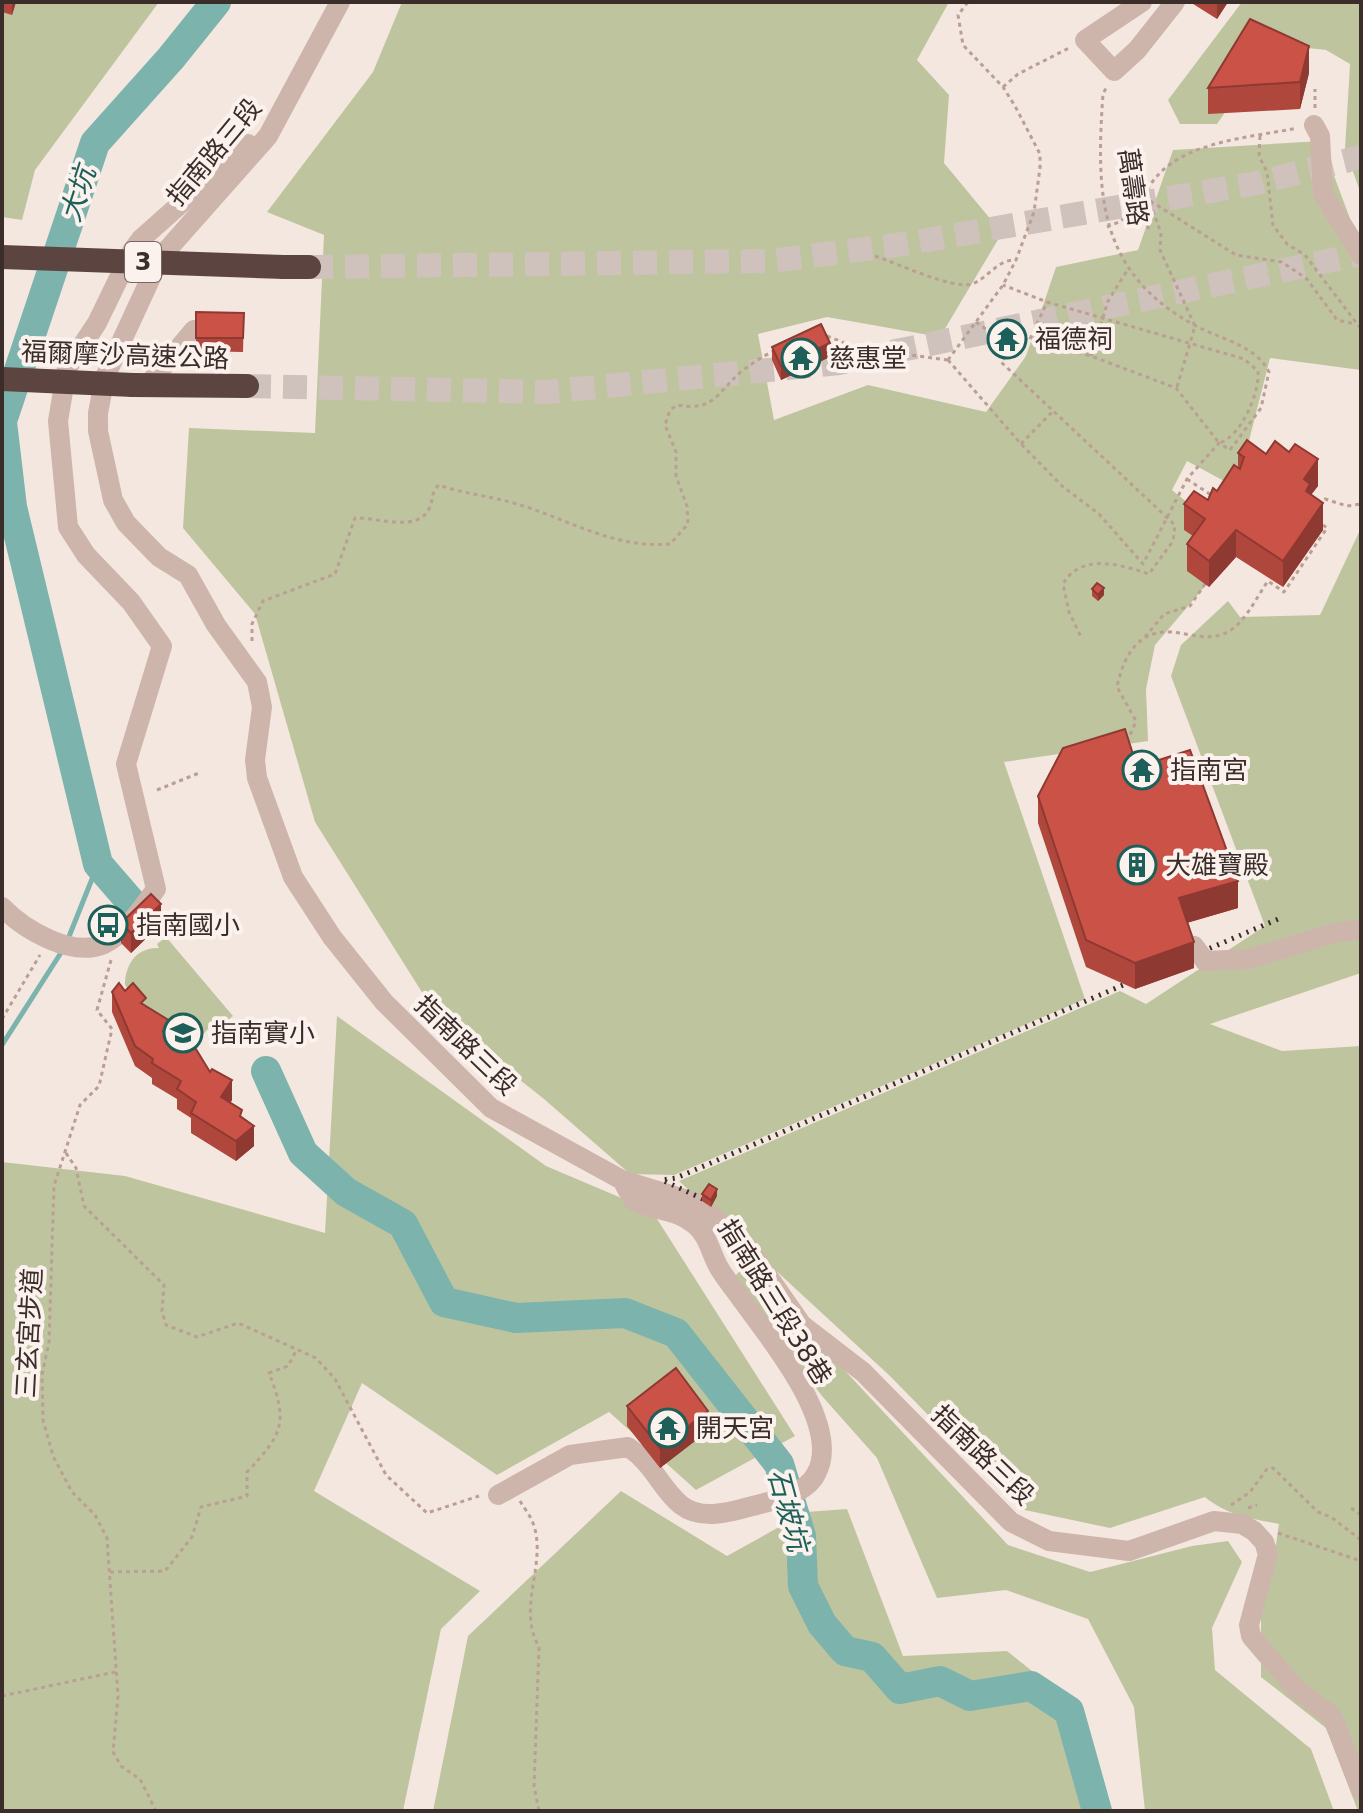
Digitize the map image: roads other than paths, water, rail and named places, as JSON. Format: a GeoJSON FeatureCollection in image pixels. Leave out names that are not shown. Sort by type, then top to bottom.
{"type":"FeatureCollection","features":[{"type":"Feature","properties":{"kind":"highway","name":"3"},"geometry":{"type":"LineString","coordinates":[[2,257],[309,267]]}},
{"type":"Feature","properties":{"kind":"highway","name":"福爾摩沙高速公路"},"geometry":{"type":"LineString","coordinates":[[2,379],[247,386]]}},
{"type":"Feature","properties":{"kind":"street","name":"指南路三段"},"geometry":{"type":"LineString","coordinates":[[340,2],[285,107],[246,164],[160,258],[105,377],[98,431],[113,500],[126,523],[159,557],[188,575],[216,625],[257,682],[262,707],[255,760],[257,778],[293,877],[332,937],[384,1002],[491,1108],[622,1180],[691,1201],[708,1212],[749,1249],[802,1325],[863,1372],[1011,1522],[1049,1541],[1129,1551],[1199,1524],[1229,1521],[1254,1531],[1264,1542],[1268,1554],[1249,1625],[1251,1636],[1287,1680],[1332,1716],[1361,1790]]}},
{"type":"Feature","properties":{"kind":"street"},"geometry":{"type":"LineString","coordinates":[[1142,2],[1085,40],[1114,71],[1137,50],[1175,2]]}},
{"type":"Feature","properties":{"kind":"street"},"geometry":{"type":"LineString","coordinates":[[4,906],[64,942],[90,949],[117,934],[158,884],[126,764],[162,646],[131,602],[86,555],[68,527],[58,421],[67,368],[97,323],[132,251],[141,239],[285,107]]}},
{"type":"Feature","properties":{"kind":"street"},"geometry":{"type":"LineString","coordinates":[[1314,125],[1320,136],[1323,194],[1360,260]]}},
{"type":"Feature","properties":{"kind":"street"},"geometry":{"type":"LineString","coordinates":[[140,385],[194,330]]}},
{"type":"Feature","properties":{"kind":"street"},"geometry":{"type":"LineString","coordinates":[[1200,954],[1249,959],[1338,932],[1361,930]]}},
{"type":"Feature","properties":{"kind":"street","name":"指南路三段38巷"},"geometry":{"type":"LineString","coordinates":[[505,1491],[570,1455],[628,1447],[647,1459],[681,1505],[698,1512],[724,1514],[775,1500],[803,1489],[817,1474],[822,1453],[820,1427],[798,1380],[718,1267],[703,1233],[691,1221],[633,1200],[622,1180]]}},
{"type":"Feature","properties":{"kind":"waterway","name":"大坑"},"geometry":{"type":"LineString","coordinates":[[2,421],[95,143],[216,2]]}},
{"type":"Feature","properties":{"kind":"waterway","name":"大坑"},"geometry":{"type":"LineString","coordinates":[[2,422],[12,507],[98,864],[143,916]]}},
{"type":"Feature","properties":{"kind":"waterway"},"geometry":{"type":"LineString","coordinates":[[68,939],[98,864]]}},
{"type":"Feature","properties":{"kind":"waterway"},"geometry":{"type":"LineString","coordinates":[[2,1045],[64,948]]}},
{"type":"Feature","properties":{"kind":"waterway","name":"石坡坑"},"geometry":{"type":"LineString","coordinates":[[266,1071],[303,1153],[346,1192],[403,1224],[444,1302],[516,1318],[625,1313],[676,1333],[779,1464],[801,1536],[803,1586],[822,1624],[845,1651],[872,1657],[900,1689],[940,1681],[970,1696],[1031,1686],[1069,1711],[1097,1811]]}},
{"type":"Feature","properties":{"kind":"tunnel"},"geometry":{"type":"LineString","coordinates":[[309,267],[771,261],[904,244],[1257,183],[1361,157]]}},
{"type":"Feature","properties":{"kind":"tunnel"},"geometry":{"type":"LineString","coordinates":[[247,386],[546,392],[839,363],[1361,254]]}},
{"type":"Feature","properties":{"kind":"railway"},"geometry":{"type":"LineString","coordinates":[[1173,964],[1283,917]]}},
{"type":"Feature","properties":{"kind":"railway"},"geometry":{"type":"LineString","coordinates":[[703,1199],[662,1180],[676,1178],[1144,976]]}},
{"type":"Feature","properties":{"kind":"place","name":"福德祠"},"geometry":{"type":"Point","coordinates":[1007,339]}},
{"type":"Feature","properties":{"kind":"place","name":"慈惠堂"},"geometry":{"type":"Point","coordinates":[801,358]}},
{"type":"Feature","properties":{"kind":"place","name":"指南宮"},"geometry":{"type":"Point","coordinates":[1142,770]}},
{"type":"Feature","properties":{"kind":"place","name":"大雄寶殿"},"geometry":{"type":"Point","coordinates":[1137,865]}},
{"type":"Feature","properties":{"kind":"place","name":"指南國小"},"geometry":{"type":"Point","coordinates":[108,925]}},
{"type":"Feature","properties":{"kind":"place","name":"指南實小"},"geometry":{"type":"Point","coordinates":[183,1033]}},
{"type":"Feature","properties":{"kind":"place","name":"開天宮"},"geometry":{"type":"Point","coordinates":[668,1428]}}]}
